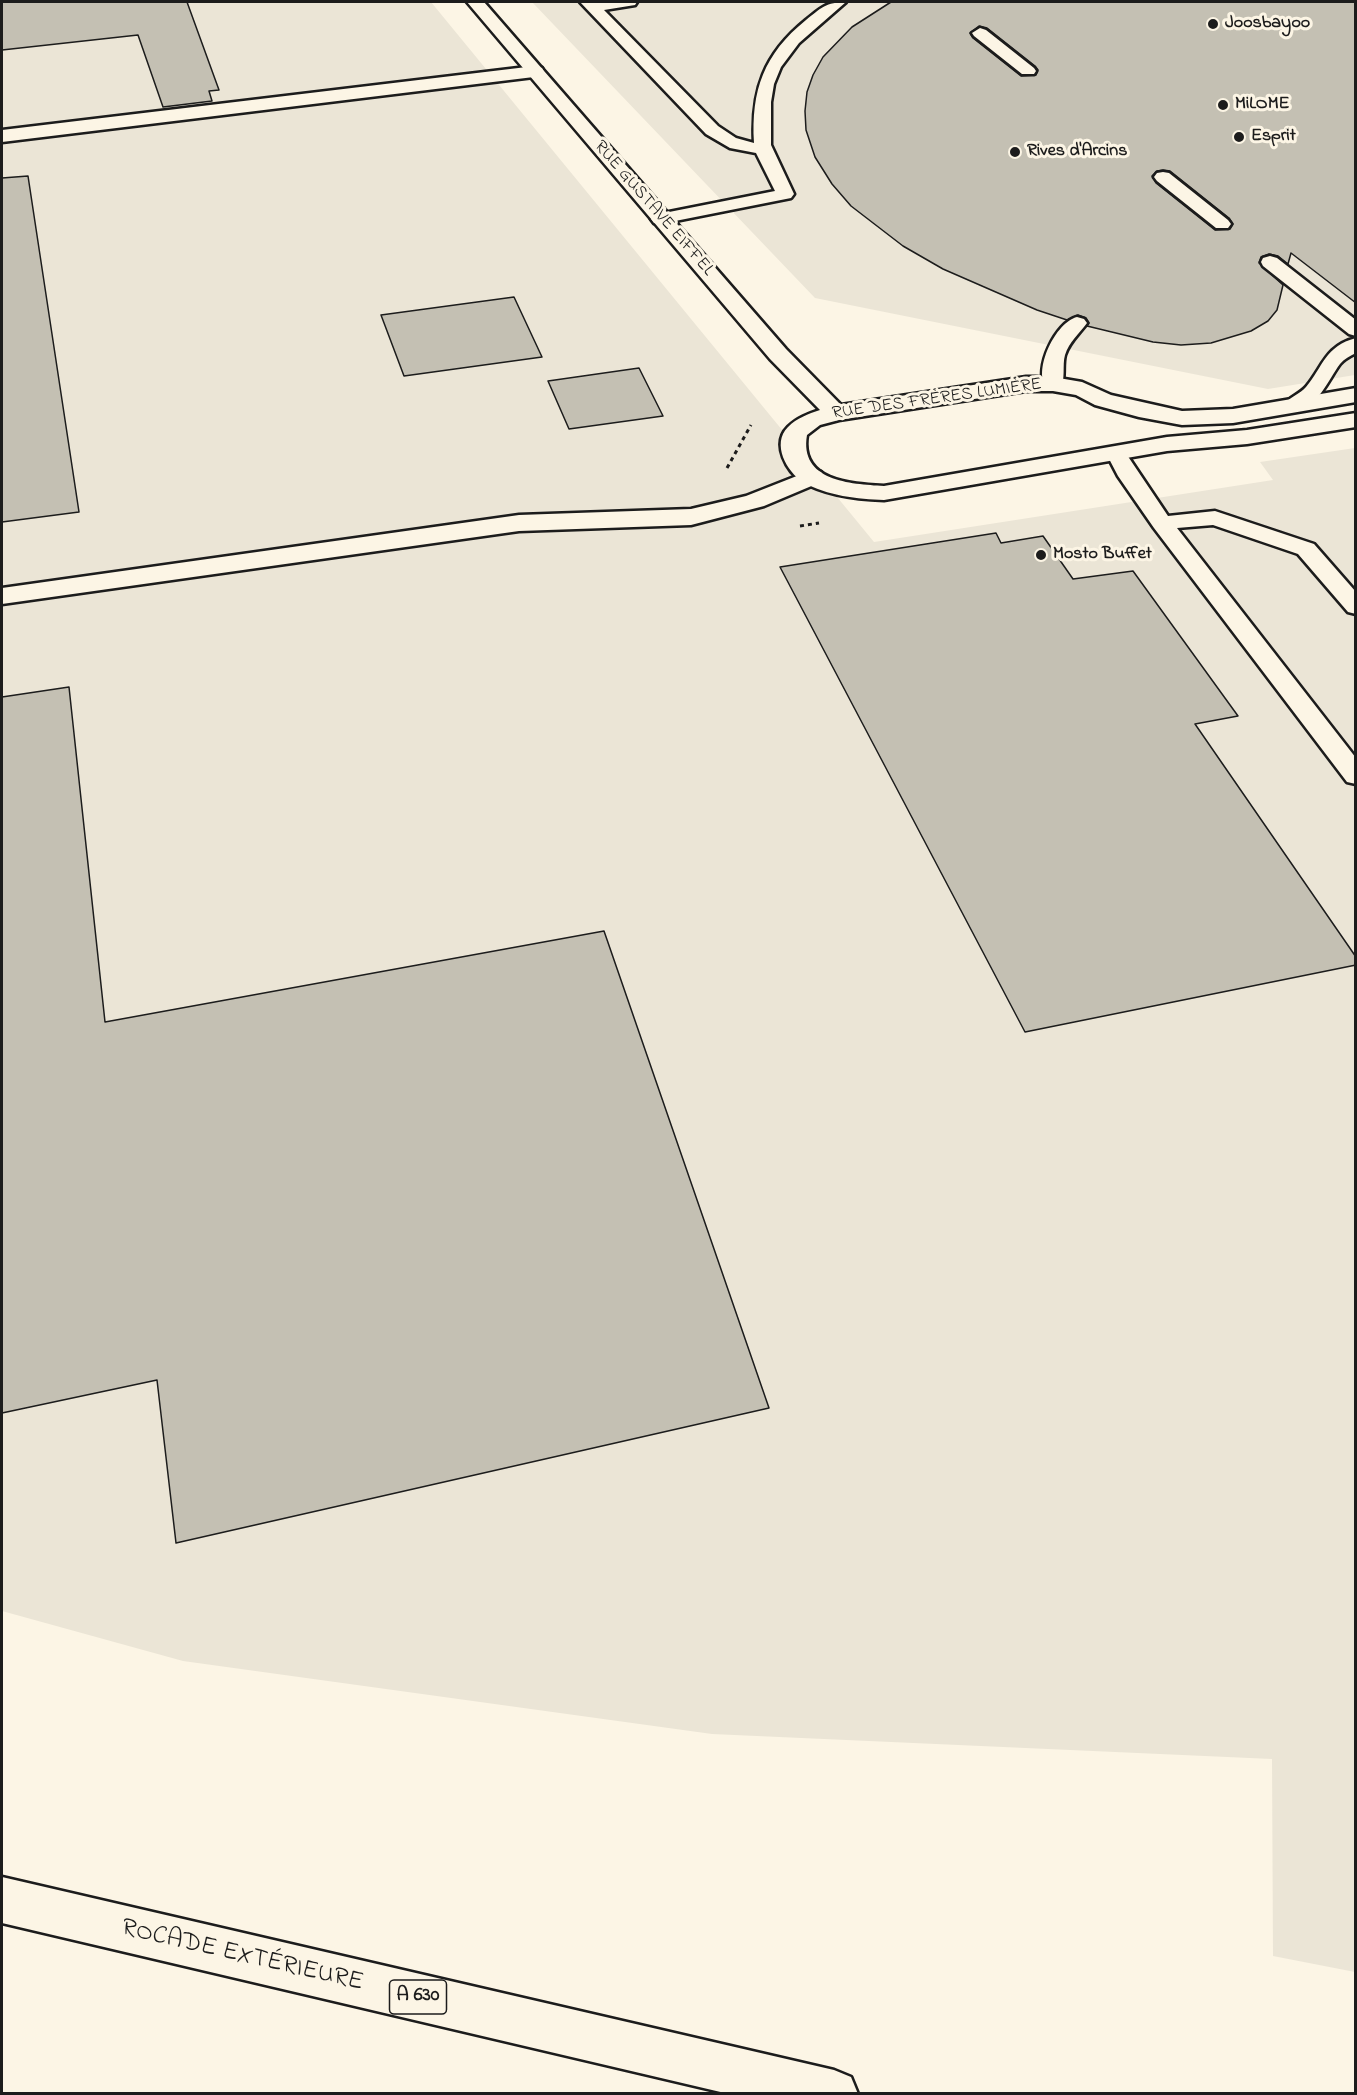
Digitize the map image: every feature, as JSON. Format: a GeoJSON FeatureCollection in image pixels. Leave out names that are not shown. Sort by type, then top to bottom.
{"type":"FeatureCollection","features":[{"type":"Feature","properties":{"kind":"main road","name":"RUE GUSTAVE EIFFEL"},"geometry":{"type":"LineString","coordinates":[[475,2],[778,354],[836,413]]}},
{"type":"Feature","properties":{"kind":"main road"},"geometry":{"type":"LineString","coordinates":[[2,136],[535,72]]}},
{"type":"Feature","properties":{"kind":"main road","name":"RUE DES FRÈRES LUMIÈRE"},"geometry":{"type":"LineString","coordinates":[[1356,395],[1233,416],[1182,418],[1138,410],[1103,400],[1083,389],[1053,384],[1026,384],[836,413],[812,420],[796,432],[793,446],[796,461],[812,477],[857,492],[884,493],[1167,444],[1247,437],[1356,420]]}},
{"type":"Feature","properties":{"kind":"main road","name":"RUE DES FRÈRES LUMIÈRE"},"geometry":{"type":"LineString","coordinates":[[1103,400],[1122,417],[1126,431],[1121,443],[1109,454]]}},
{"type":"Feature","properties":{"kind":"main road"},"geometry":{"type":"LineString","coordinates":[[2,596],[519,523],[692,517],[755,501],[812,477]]}},
{"type":"Feature","properties":{"kind":"main road","name":"ROCADE EXTÉRIEURE"},"geometry":{"type":"LineString","coordinates":[[2,1900],[834,2094]]}},
{"type":"Feature","properties":{"kind":"lane"},"geometry":{"type":"LineString","coordinates":[[590,4],[630,2]]}},
{"type":"Feature","properties":{"kind":"lane"},"geometry":{"type":"LineString","coordinates":[[660,219],[784,194],[763,148],[762,96],[765,83],[774,65],[792,41],[813,21],[839,2]]}},
{"type":"Feature","properties":{"kind":"lane"},"geometry":{"type":"LineString","coordinates":[[590,4],[724,140],[746,148],[763,148]]}},
{"type":"Feature","properties":{"kind":"lane"},"geometry":{"type":"LineString","coordinates":[[980,33],[1028,71]]}},
{"type":"Feature","properties":{"kind":"lane"},"geometry":{"type":"LineString","coordinates":[[1163,177],[1222,224]]}},
{"type":"Feature","properties":{"kind":"lane"},"geometry":{"type":"LineString","coordinates":[[1270,262],[1356,330]]}},
{"type":"Feature","properties":{"kind":"lane"},"geometry":{"type":"LineString","coordinates":[[1053,384],[1054,359],[1060,342],[1077,323]]}},
{"type":"Feature","properties":{"kind":"lane"},"geometry":{"type":"LineString","coordinates":[[1293,405],[1313,392],[1334,358],[1356,344]]}},
{"type":"Feature","properties":{"kind":"lane"},"geometry":{"type":"LineString","coordinates":[[1109,454],[1129,476],[1162,523],[1356,776]]}},
{"type":"Feature","properties":{"kind":"lane"},"geometry":{"type":"LineString","coordinates":[[1162,523],[1215,518],[1306,549],[1356,607]]}},
{"type":"Feature","properties":{"kind":"shaded area"},"geometry":{"type":"Polygon","coordinates":[[[2,2],[431,2],[874,542],[1273,480],[1260,462],[1355,448],[1355,1972],[1273,1956],[1272,1759],[712,1734],[183,1661],[2,1611],[2,2]]]}},
{"type":"Feature","properties":{"kind":"shaded area","name":"Rives d'Arcins"},"geometry":{"type":"Polygon","coordinates":[[[532,2],[1355,2],[1355,375],[1268,389],[815,298],[532,2]]]}},
{"type":"Feature","properties":{"kind":"building"},"geometry":{"type":"Polygon","coordinates":[[[2,2],[187,2],[219,90],[209,91],[212,101],[163,107],[138,35],[2,50],[2,2]]]}},
{"type":"Feature","properties":{"kind":"building","name":"Rives d'Arcins"},"geometry":{"type":"Polygon","coordinates":[[[891,2],[1356,2],[1356,303],[1291,253],[1288,264],[1278,256],[1269,254],[1261,257],[1259,263],[1283,285],[1277,310],[1268,321],[1251,331],[1211,343],[1181,345],[1153,342],[1087,326],[1089,323],[1086,318],[1078,315],[1067,320],[1037,310],[943,269],[903,246],[851,206],[832,184],[815,157],[806,130],[807,92],[823,57],[852,27],[891,2]],[[979,26],[970,33],[973,38],[1021,76],[1036,75],[1038,70],[1035,66],[987,28],[979,26]],[[1157,171],[1152,176],[1156,183],[1215,230],[1230,229],[1233,224],[1229,218],[1170,171],[1157,171]]]}},
{"type":"Feature","properties":{"kind":"building"},"geometry":{"type":"Polygon","coordinates":[[[28,176],[79,512],[2,522],[2,178],[28,176]]]}},
{"type":"Feature","properties":{"kind":"building"},"geometry":{"type":"Polygon","coordinates":[[[514,297],[542,357],[404,376],[381,315],[514,297]]]}},
{"type":"Feature","properties":{"kind":"building"},"geometry":{"type":"Polygon","coordinates":[[[639,368],[663,416],[569,429],[548,381],[639,368]]]}},
{"type":"Feature","properties":{"kind":"building"},"geometry":{"type":"Polygon","coordinates":[[[996,533],[1001,543],[1043,536],[1073,579],[1133,571],[1238,716],[1195,724],[1356,957],[1356,965],[1025,1032],[780,567],[996,533]]]}},
{"type":"Feature","properties":{"kind":"building"},"geometry":{"type":"Polygon","coordinates":[[[69,687],[105,1022],[604,931],[769,1408],[176,1543],[157,1380],[2,1413],[2,697],[69,687]]]}},
{"type":"Feature","properties":{"kind":"place","name":"Joosbayoo"},"geometry":{"type":"Point","coordinates":[1213,24]}},
{"type":"Feature","properties":{"kind":"place","name":"MiLOME"},"geometry":{"type":"Point","coordinates":[1223,105]}},
{"type":"Feature","properties":{"kind":"place","name":"Esprit"},"geometry":{"type":"Point","coordinates":[1239,137]}},
{"type":"Feature","properties":{"kind":"place","name":"Rives d'Arcins"},"geometry":{"type":"Point","coordinates":[1015,152]}},
{"type":"Feature","properties":{"kind":"place","name":"Mosto Buffet"},"geometry":{"type":"Point","coordinates":[1041,555]}}]}
